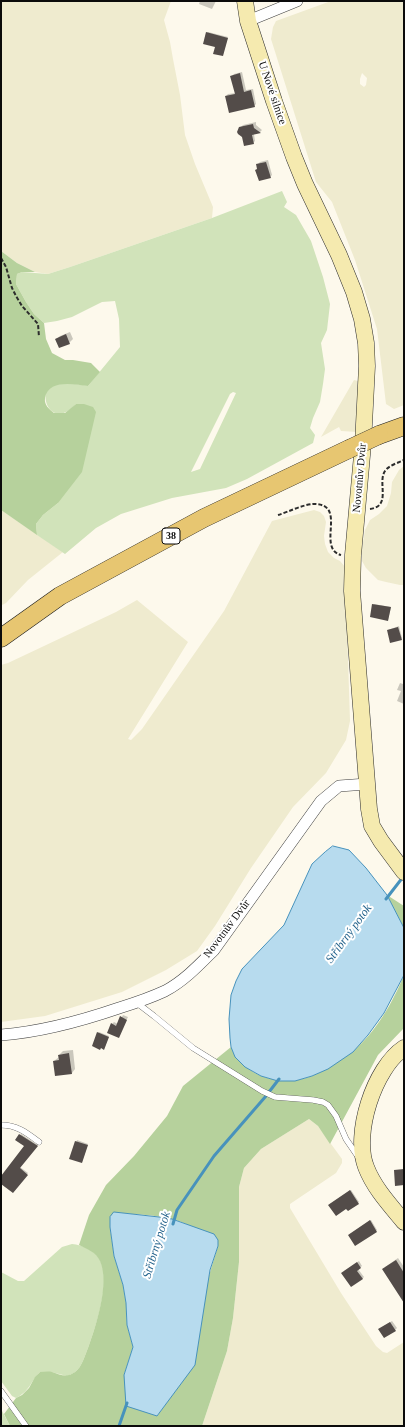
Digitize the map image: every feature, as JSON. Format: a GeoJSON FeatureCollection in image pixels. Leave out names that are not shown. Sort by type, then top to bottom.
{"type":"FeatureCollection","features":[{"type":"Feature","properties":{"kind":"main road","name":"38"},"geometry":{"type":"LineString","coordinates":[[1,638],[60,596],[204,518],[379,435],[404,426]]}},
{"type":"Feature","properties":{"kind":"street","name":"U Nové silnice"},"geometry":{"type":"LineString","coordinates":[[245,1],[248,21],[274,101],[305,184]]}},
{"type":"Feature","properties":{"kind":"street"},"geometry":{"type":"LineString","coordinates":[[248,21],[297,1]]}},
{"type":"Feature","properties":{"kind":"street","name":"Novotnův Dvůr"},"geometry":{"type":"LineString","coordinates":[[305,184],[339,255],[354,292],[362,319],[367,366],[363,444],[353,554],[352,591],[369,809],[372,826],[404,872]]}},
{"type":"Feature","properties":{"kind":"street","name":"Novotnův Dvůr"},"geometry":{"type":"LineString","coordinates":[[1,1035],[24,1033],[95,1016],[166,990],[184,978],[214,950],[321,801],[331,791],[339,786],[345,784],[367,784]]}},
{"type":"Feature","properties":{"kind":"street"},"geometry":{"type":"LineString","coordinates":[[404,1048],[388,1064],[374,1087],[365,1118],[363,1138],[363,1154],[374,1185],[404,1222]]}},
{"type":"Feature","properties":{"kind":"lane"},"geometry":{"type":"LineString","coordinates":[[136,1002],[193,1048],[262,1091],[275,1097],[313,1100],[323,1102],[328,1105],[336,1116],[356,1155],[366,1166]]}},
{"type":"Feature","properties":{"kind":"lane"},"geometry":{"type":"LineString","coordinates":[[1,1125],[17,1127],[39,1142]]}},
{"type":"Feature","properties":{"kind":"lane"},"geometry":{"type":"LineString","coordinates":[[1,1391],[26,1426]]}},
{"type":"Feature","properties":{"kind":"path"},"geometry":{"type":"LineString","coordinates":[[1,258],[6,267],[16,296],[22,306],[38,324],[39,337]]}},
{"type":"Feature","properties":{"kind":"path"},"geometry":{"type":"LineString","coordinates":[[357,510],[373,508],[379,505],[383,498],[382,482],[384,474],[391,466],[404,460]]}},
{"type":"Feature","properties":{"kind":"path"},"geometry":{"type":"LineString","coordinates":[[278,515],[312,504],[323,506],[329,512],[332,519],[330,542],[332,548],[339,554],[353,554]]}},
{"type":"Feature","properties":{"kind":"shaded area"},"geometry":{"type":"Polygon","coordinates":[[[1,1],[171,1],[164,20],[170,42],[180,95],[185,135],[213,207],[212,218],[48,274],[35,272],[17,263],[1,251],[1,1]]]}},
{"type":"Feature","properties":{"kind":"shaded area"},"geometry":{"type":"Polygon","coordinates":[[[331,1],[404,1],[404,405],[394,409],[386,404],[377,329],[355,260],[332,202],[316,182],[271,39],[273,27],[276,21],[331,1]],[[362,73],[360,84],[364,87],[366,85],[367,78],[362,73]]]}},
{"type":"Feature","properties":{"kind":"shaded area"},"geometry":{"type":"Polygon","coordinates":[[[354,380],[358,381],[359,402],[357,432],[341,431],[339,427],[321,437],[354,380]]]}},
{"type":"Feature","properties":{"kind":"shaded area"},"geometry":{"type":"Polygon","coordinates":[[[404,466],[404,585],[400,585],[378,580],[366,568],[362,561],[362,548],[365,530],[370,520],[387,506],[391,493],[392,482],[399,470],[404,466]]]}},
{"type":"Feature","properties":{"kind":"shaded area"},"geometry":{"type":"Polygon","coordinates":[[[1,510],[63,552],[28,580],[6,603],[2,605],[1,510]]]}},
{"type":"Feature","properties":{"kind":"shaded area"},"geometry":{"type":"Polygon","coordinates":[[[314,510],[320,512],[324,516],[326,522],[324,536],[328,552],[340,561],[346,568],[350,721],[346,740],[326,773],[293,807],[197,951],[166,970],[122,992],[45,1016],[1,1022],[1,665],[116,612],[137,600],[188,642],[128,739],[131,740],[142,729],[224,611],[272,521],[314,510]]]}},
{"type":"Feature","properties":{"kind":"shaded area"},"geometry":{"type":"Polygon","coordinates":[[[309,1119],[318,1126],[342,1159],[342,1163],[336,1173],[290,1204],[290,1208],[341,1293],[376,1346],[383,1352],[387,1353],[404,1342],[404,1426],[202,1426],[227,1351],[233,1318],[239,1262],[239,1187],[244,1168],[261,1149],[309,1119]]]}},
{"type":"Feature","properties":{"kind":"green space"},"geometry":{"type":"Polygon","coordinates":[[[282,191],[287,202],[284,207],[296,215],[311,241],[330,304],[327,330],[321,343],[325,369],[323,384],[320,402],[310,428],[315,435],[313,443],[247,479],[226,488],[172,498],[121,514],[96,528],[65,554],[37,535],[36,524],[43,515],[58,503],[76,404],[66,412],[60,414],[54,413],[47,404],[46,393],[49,388],[58,384],[88,386],[120,347],[119,319],[115,301],[102,302],[72,317],[44,323],[34,314],[16,284],[17,274],[22,272],[48,274],[212,218],[282,191]],[[233,392],[230,394],[191,472],[200,469],[236,393],[233,392]]]}},
{"type":"Feature","properties":{"kind":"green space"},"geometry":{"type":"Polygon","coordinates":[[[1,251],[17,263],[35,272],[22,272],[17,274],[16,284],[34,314],[44,323],[46,339],[52,353],[65,360],[91,363],[100,372],[88,386],[62,384],[56,385],[47,392],[45,403],[54,413],[65,413],[76,404],[84,404],[93,407],[96,412],[82,472],[58,503],[43,515],[36,524],[37,535],[1,510],[1,251]]]}},
{"type":"Feature","properties":{"kind":"green space"},"geometry":{"type":"Polygon","coordinates":[[[387,895],[404,906],[404,928],[387,895]]]}},
{"type":"Feature","properties":{"kind":"green space"},"geometry":{"type":"Polygon","coordinates":[[[404,975],[404,1028],[378,1055],[330,1144],[318,1126],[309,1119],[261,1149],[244,1168],[239,1187],[239,1262],[233,1318],[227,1351],[202,1426],[10,1426],[4,1414],[16,1398],[22,1395],[29,1388],[35,1377],[40,1372],[69,1375],[77,1370],[81,1364],[98,1317],[103,1292],[103,1270],[100,1261],[91,1251],[79,1245],[89,1215],[106,1185],[134,1156],[167,1116],[183,1086],[231,1047],[245,1066],[254,1073],[265,1077],[289,1081],[315,1075],[349,1054],[369,1035],[383,1016],[404,975]],[[115,1213],[110,1227],[114,1256],[123,1285],[127,1325],[133,1347],[124,1375],[157,1416],[173,1393],[218,1246],[197,1230],[172,1219],[115,1213]]]}},
{"type":"Feature","properties":{"kind":"green space"},"geometry":{"type":"Polygon","coordinates":[[[72,1244],[84,1247],[95,1253],[100,1260],[103,1269],[104,1280],[101,1304],[88,1348],[81,1364],[74,1373],[67,1376],[51,1372],[40,1372],[27,1389],[16,1398],[12,1396],[1,1381],[1,1272],[18,1281],[24,1281],[62,1247],[72,1244]]]}},
{"type":"Feature","properties":{"kind":"green space"},"geometry":{"type":"Polygon","coordinates":[[[1,1409],[10,1426],[1,1426],[1,1409]]]}},
{"type":"Feature","properties":{"kind":"water"},"geometry":{"type":"Polygon","coordinates":[[[333,846],[349,850],[366,868],[387,895],[404,928],[404,975],[384,1013],[353,1052],[328,1069],[312,1076],[295,1081],[278,1081],[261,1076],[245,1067],[235,1057],[231,1047],[230,1038],[229,1019],[231,995],[242,969],[284,925],[312,864],[333,846]]]}},
{"type":"Feature","properties":{"kind":"water"},"geometry":{"type":"Polygon","coordinates":[[[114,1212],[172,1219],[214,1234],[218,1240],[218,1246],[210,1270],[195,1365],[157,1416],[126,1406],[124,1375],[133,1347],[127,1325],[123,1285],[114,1256],[110,1217],[114,1212]]]}},
{"type":"Feature","properties":{"kind":"building"},"geometry":{"type":"Polygon","coordinates":[[[206,32],[228,38],[223,56],[213,54],[215,47],[203,44],[206,32]]]}},
{"type":"Feature","properties":{"kind":"building"},"geometry":{"type":"Polygon","coordinates":[[[240,73],[244,92],[251,90],[255,107],[229,113],[225,96],[235,94],[230,76],[240,73]]]}},
{"type":"Feature","properties":{"kind":"building"},"geometry":{"type":"Polygon","coordinates":[[[253,124],[254,128],[261,133],[252,135],[254,144],[244,146],[242,137],[237,132],[239,127],[253,124]]]}},
{"type":"Feature","properties":{"kind":"building"},"geometry":{"type":"Polygon","coordinates":[[[266,162],[271,178],[259,181],[255,170],[257,169],[256,164],[266,162]]]}},
{"type":"Feature","properties":{"kind":"building"},"geometry":{"type":"Polygon","coordinates":[[[66,334],[70,344],[59,348],[55,339],[66,334]]]}},
{"type":"Feature","properties":{"kind":"building"},"geometry":{"type":"Polygon","coordinates":[[[372,604],[391,607],[388,621],[370,617],[372,604]]]}},
{"type":"Feature","properties":{"kind":"building"},"geometry":{"type":"Polygon","coordinates":[[[398,627],[402,640],[390,643],[387,630],[398,627]]]}},
{"type":"Feature","properties":{"kind":"building"},"geometry":{"type":"Polygon","coordinates":[[[120,1016],[127,1020],[119,1038],[107,1033],[111,1023],[116,1026],[120,1016]]]}},
{"type":"Feature","properties":{"kind":"building"},"geometry":{"type":"Polygon","coordinates":[[[97,1032],[109,1037],[104,1050],[101,1048],[100,1050],[92,1046],[97,1032]]]}},
{"type":"Feature","properties":{"kind":"building"},"geometry":{"type":"Polygon","coordinates":[[[69,1053],[72,1074],[55,1076],[53,1061],[59,1060],[58,1055],[69,1053]]]}},
{"type":"Feature","properties":{"kind":"building"},"geometry":{"type":"Polygon","coordinates":[[[19,1134],[38,1146],[20,1168],[28,1175],[13,1193],[1,1184],[1,1176],[24,1146],[15,1140],[19,1134]]]}},
{"type":"Feature","properties":{"kind":"building"},"geometry":{"type":"Polygon","coordinates":[[[75,1141],[88,1145],[82,1163],[69,1159],[75,1141]]]}},
{"type":"Feature","properties":{"kind":"building"},"geometry":{"type":"Polygon","coordinates":[[[404,1169],[404,1185],[395,1186],[394,1170],[404,1169]]]}},
{"type":"Feature","properties":{"kind":"building"},"geometry":{"type":"Polygon","coordinates":[[[350,1190],[359,1204],[348,1211],[346,1209],[336,1216],[328,1205],[350,1190]]]}},
{"type":"Feature","properties":{"kind":"building"},"geometry":{"type":"Polygon","coordinates":[[[370,1220],[377,1232],[355,1246],[348,1235],[370,1220]]]}},
{"type":"Feature","properties":{"kind":"building"},"geometry":{"type":"Polygon","coordinates":[[[396,1260],[404,1273],[404,1303],[382,1269],[396,1260]]]}},
{"type":"Feature","properties":{"kind":"building"},"geometry":{"type":"Polygon","coordinates":[[[357,1262],[361,1268],[357,1271],[363,1279],[351,1287],[341,1273],[357,1262]]]}},
{"type":"Feature","properties":{"kind":"building"},"geometry":{"type":"Polygon","coordinates":[[[390,1322],[396,1331],[384,1338],[378,1329],[390,1322]]]}},
{"type":"Feature","properties":{"kind":"waterway","name":"Stříbrný potok"},"geometry":{"type":"LineString","coordinates":[[386,899],[403,877]]}},
{"type":"Feature","properties":{"kind":"waterway","name":"Stříbrný potok"},"geometry":{"type":"LineString","coordinates":[[269,1092],[279,1079]]}},
{"type":"Feature","properties":{"kind":"waterway","name":"Stříbrný potok"},"geometry":{"type":"LineString","coordinates":[[173,1224],[177,1210],[214,1156],[266,1096]]}},
{"type":"Feature","properties":{"kind":"waterway","name":"Stříbrný potok"},"geometry":{"type":"LineString","coordinates":[[119,1426],[127,1403]]}}]}
